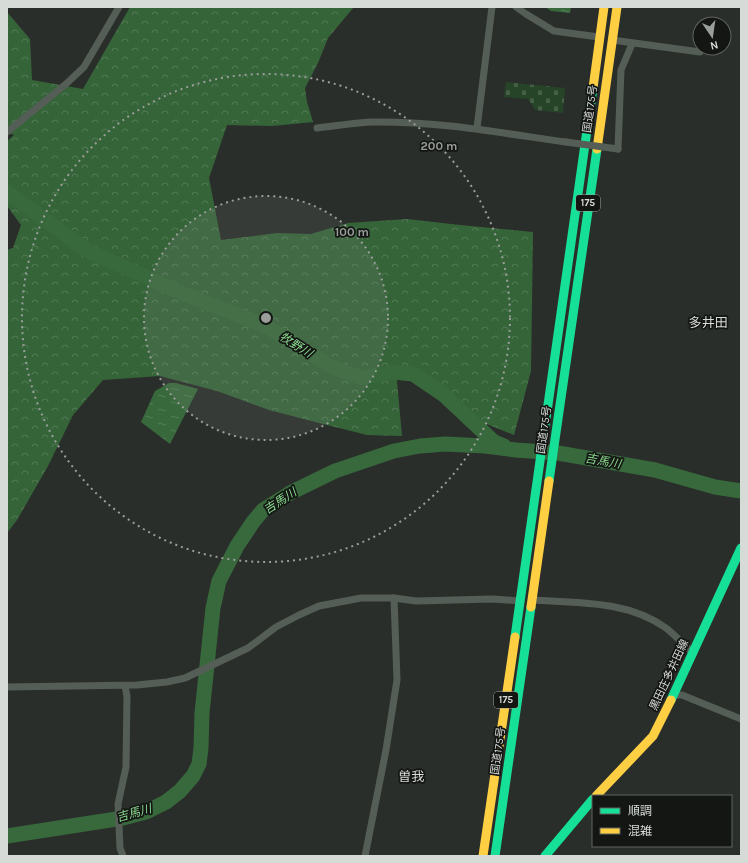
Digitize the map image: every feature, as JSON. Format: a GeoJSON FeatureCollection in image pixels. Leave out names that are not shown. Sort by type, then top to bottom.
{"type":"FeatureCollection","features":[{"type":"Feature","properties":{"kind":"main road","name":"国道175号"},"geometry":{"type":"LineString","coordinates":[[483,856],[521,601],[604,7]]}},
{"type":"Feature","properties":{"kind":"main road","name":"国道175号"},"geometry":{"type":"LineString","coordinates":[[495,856],[617,7]]}},
{"type":"Feature","properties":{"kind":"main road","name":"黒田庄多井田線"},"geometry":{"type":"LineString","coordinates":[[597,795],[653,736],[674,695],[741,548]]}},
{"type":"Feature","properties":{"kind":"main road"},"geometry":{"type":"LineString","coordinates":[[545,856],[592,801]]}},
{"type":"Feature","properties":{"kind":"street"},"geometry":{"type":"LineString","coordinates":[[7,132],[66,84],[84,67],[119,7]]}},
{"type":"Feature","properties":{"kind":"street"},"geometry":{"type":"LineString","coordinates":[[477,128],[492,7]]}},
{"type":"Feature","properties":{"kind":"street"},"geometry":{"type":"LineString","coordinates":[[516,7],[554,31],[600,37]]}},
{"type":"Feature","properties":{"kind":"street"},"geometry":{"type":"LineString","coordinates":[[612,40],[632,44],[692,51]]}},
{"type":"Feature","properties":{"kind":"street"},"geometry":{"type":"LineString","coordinates":[[317,128],[370,122],[420,123],[477,128],[618,149],[621,70],[632,44]]}},
{"type":"Feature","properties":{"kind":"street"},"geometry":{"type":"LineString","coordinates":[[7,687],[125,686],[167,682],[190,676],[248,648],[276,627],[298,615],[319,606],[361,598],[416,600],[492,599],[521,601]]}},
{"type":"Feature","properties":{"kind":"street"},"geometry":{"type":"LineString","coordinates":[[365,856],[386,750],[397,680],[394,598]]}},
{"type":"Feature","properties":{"kind":"street"},"geometry":{"type":"LineString","coordinates":[[532,600],[612,605],[644,615],[666,628],[693,653]]}},
{"type":"Feature","properties":{"kind":"street"},"geometry":{"type":"LineString","coordinates":[[123,856],[120,848],[118,804],[126,767],[127,696],[125,686]]}},
{"type":"Feature","properties":{"kind":"street"},"geometry":{"type":"LineString","coordinates":[[674,695],[682,695],[741,719]]}},
{"type":"Feature","properties":{"kind":"green space"},"geometry":{"type":"Polygon","coordinates":[[[130,7],[354,7],[328,38],[318,63],[305,88],[307,102],[313,122],[272,126],[227,125],[209,178],[221,240],[277,233],[311,234],[348,223],[407,219],[533,232],[531,371],[514,435],[462,414],[430,385],[396,370],[402,436],[367,435],[269,410],[217,391],[160,376],[103,380],[73,415],[48,466],[17,520],[7,533],[7,250],[13,248],[21,225],[7,206],[7,141],[14,135],[7,132],[7,12],[30,39],[32,80],[83,89],[130,7]]]}},
{"type":"Feature","properties":{"kind":"green space"},"geometry":{"type":"Polygon","coordinates":[[[506,82],[565,88],[563,113],[535,110],[528,99],[504,97],[506,82]]]}},
{"type":"Feature","properties":{"kind":"water"},"geometry":{"type":"Polygon","coordinates":[[[545,7],[571,7],[570,13],[551,11],[545,7]]]}},
{"type":"Feature","properties":{"kind":"water"},"geometry":{"type":"Polygon","coordinates":[[[169,383],[176,383],[198,389],[170,444],[141,422],[155,391],[169,383]]]}},
{"type":"Feature","properties":{"kind":"waterway","name":"牧野川"},"geometry":{"type":"LineString","coordinates":[[7,192],[88,251],[184,294],[266,326],[330,366],[362,378],[393,372],[413,374],[444,395],[494,442],[504,446]]}},
{"type":"Feature","properties":{"kind":"waterway","name":"吉馬川"},"geometry":{"type":"LineString","coordinates":[[7,836],[123,818],[146,812],[166,802],[180,791],[193,776],[199,764],[202,713],[213,608],[219,581],[237,546],[263,510],[290,493],[335,471],[394,451],[420,446],[445,444],[558,453],[655,470],[715,487],[741,491]]}},
{"type":"Feature","properties":{"kind":"traffic: fast"},"geometry":{"type":"LineString","coordinates":[[515,637],[593,88]]}},
{"type":"Feature","properties":{"kind":"traffic: fast"},"geometry":{"type":"LineString","coordinates":[[549,481],[597,149]]}},
{"type":"Feature","properties":{"kind":"traffic: fast"},"geometry":{"type":"LineString","coordinates":[[671,700],[741,548]]}},
{"type":"Feature","properties":{"kind":"traffic: fast"},"geometry":{"type":"LineString","coordinates":[[495,856],[531,607]]}},
{"type":"Feature","properties":{"kind":"traffic: fast"},"geometry":{"type":"LineString","coordinates":[[545,856],[592,800]]}},
{"type":"Feature","properties":{"kind":"traffic: slow"},"geometry":{"type":"LineString","coordinates":[[593,88],[604,7]]}},
{"type":"Feature","properties":{"kind":"traffic: slow"},"geometry":{"type":"LineString","coordinates":[[597,149],[617,7]]}},
{"type":"Feature","properties":{"kind":"traffic: slow"},"geometry":{"type":"LineString","coordinates":[[531,607],[549,481]]}},
{"type":"Feature","properties":{"kind":"traffic: slow"},"geometry":{"type":"LineString","coordinates":[[483,856],[515,637]]}},
{"type":"Feature","properties":{"kind":"traffic: slow"},"geometry":{"type":"LineString","coordinates":[[597,795],[653,736],[671,700]]}},
{"type":"Feature","properties":{"kind":"district","name":"多井田"},"geometry":{"type":"Point","coordinates":[708,322]}},
{"type":"Feature","properties":{"kind":"district","name":"曽我"},"geometry":{"type":"Point","coordinates":[411,776]}}]}
